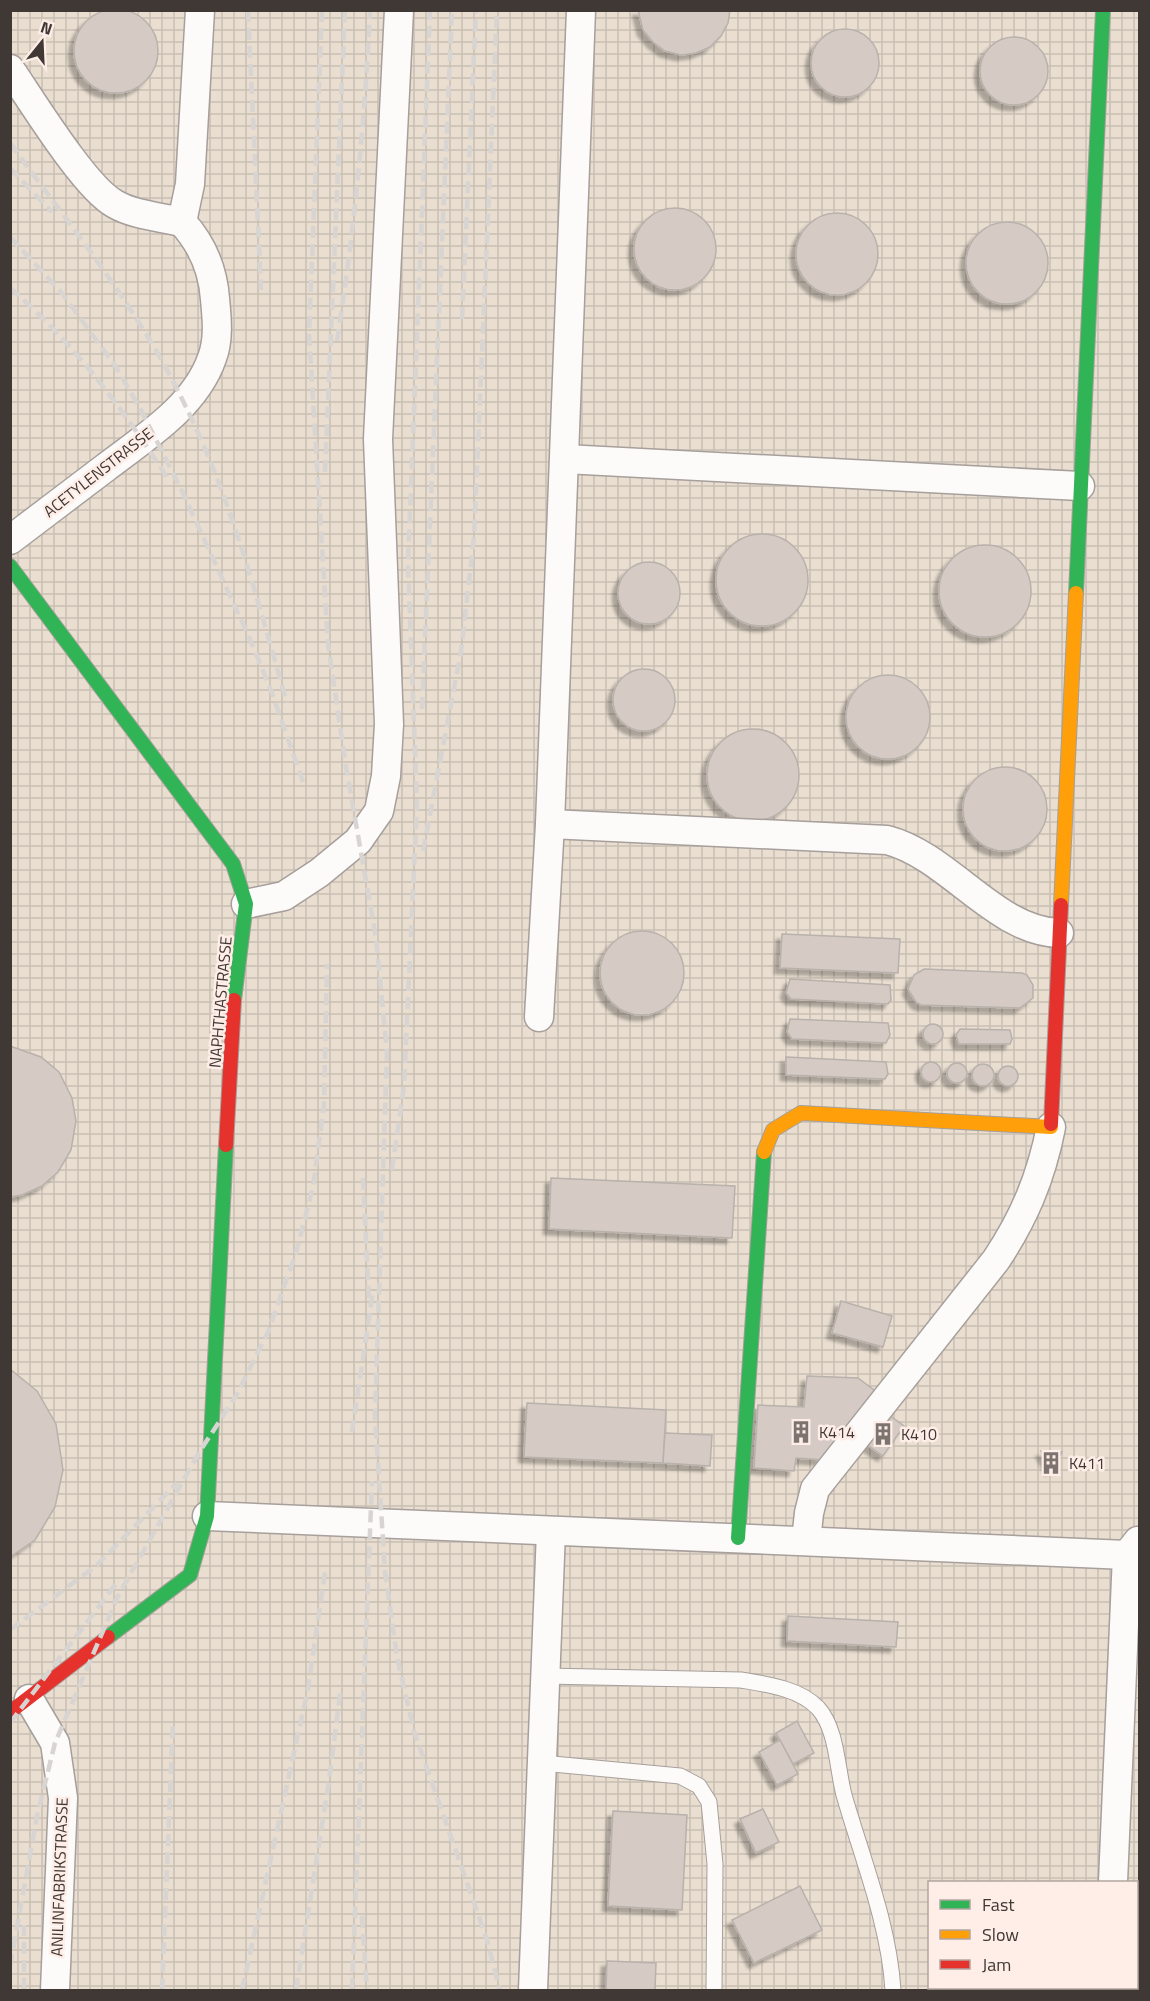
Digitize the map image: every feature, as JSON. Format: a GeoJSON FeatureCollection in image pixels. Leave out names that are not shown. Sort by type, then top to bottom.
{"type":"FeatureCollection","features":[{"type":"Feature","properties":{"kind":"street"},"geometry":{"type":"LineString","coordinates":[[10,69],[82,173],[106,199],[139,213],[182,222],[191,174],[200,10]]}},
{"type":"Feature","properties":{"kind":"street"},"geometry":{"type":"LineString","coordinates":[[246,904],[284,896],[319,873],[358,841],[379,811],[386,776],[389,723],[378,439],[399,10]]}},
{"type":"Feature","properties":{"kind":"street"},"geometry":{"type":"LineString","coordinates":[[539,1017],[550,824],[581,10]]}},
{"type":"Feature","properties":{"kind":"street"},"geometry":{"type":"LineString","coordinates":[[806,1541],[815,1489],[996,1260],[1018,1227],[1044,1164],[1050,1127],[1073,693],[1080,486],[1103,10]]}},
{"type":"Feature","properties":{"kind":"street","name":"ACETYLENSTRASSE"},"geometry":{"type":"LineString","coordinates":[[10,540],[152,431],[184,402],[199,383],[212,358],[217,326],[215,293],[208,261],[197,238],[182,222]]}},
{"type":"Feature","properties":{"kind":"street"},"geometry":{"type":"LineString","coordinates":[[565,459],[1080,486]]}},
{"type":"Feature","properties":{"kind":"street","name":"NAPHTHASTRASSE"},"geometry":{"type":"LineString","coordinates":[[10,566],[233,864],[246,904],[234,995],[207,1516],[190,1575],[20,1705]]}},
{"type":"Feature","properties":{"kind":"street"},"geometry":{"type":"LineString","coordinates":[[550,824],[887,840],[903,844],[925,856],[1010,917],[1040,932],[1059,933]]}},
{"type":"Feature","properties":{"kind":"street"},"geometry":{"type":"LineString","coordinates":[[738,1538],[760,1176],[766,1137],[779,1124],[801,1113],[1050,1127]]}},
{"type":"Feature","properties":{"kind":"street"},"geometry":{"type":"LineString","coordinates":[[207,1516],[806,1541],[1133,1547],[1113,1881]]}},
{"type":"Feature","properties":{"kind":"street"},"geometry":{"type":"LineString","coordinates":[[533,1990],[551,1531]]}},
{"type":"Feature","properties":{"kind":"street","name":"ANILINFABRIKSTRASSE"},"geometry":{"type":"LineString","coordinates":[[20,1705],[55,1743],[63,1798],[55,1990]]}},
{"type":"Feature","properties":{"kind":"lane"},"geometry":{"type":"LineString","coordinates":[[545,1676],[741,1680],[771,1685],[794,1693],[817,1707],[829,1727],[844,1793],[865,1861],[892,1968],[893,1990]]}},
{"type":"Feature","properties":{"kind":"lane"},"geometry":{"type":"LineString","coordinates":[[542,1763],[680,1776],[699,1786],[709,1802],[715,1864],[714,1990]]}},
{"type":"Feature","properties":{"kind":"shaded area"},"geometry":{"type":"Polygon","coordinates":[[[11,11],[1139,11],[1139,1990],[11,1990],[11,11]]]}},
{"type":"Feature","properties":{"kind":"building"},"geometry":{"type":"Polygon","coordinates":[[[108,9],[124,9],[140,16],[151,27],[158,43],[155,67],[146,81],[124,93],[108,93],[92,86],[81,75],[74,59],[74,43],[81,27],[92,16],[108,9]]]}},
{"type":"Feature","properties":{"kind":"building"},"geometry":{"type":"Polygon","coordinates":[[[638,10],[730,10],[728,23],[721,36],[710,47],[696,53],[681,55],[665,51],[653,42],[643,30],[638,10]]]}},
{"type":"Feature","properties":{"kind":"building"},"geometry":{"type":"Polygon","coordinates":[[[845,29],[858,32],[869,39],[876,50],[879,63],[876,76],[869,87],[858,94],[845,97],[832,94],[821,87],[814,76],[811,63],[814,50],[821,39],[832,32],[845,29]]]}},
{"type":"Feature","properties":{"kind":"building"},"geometry":{"type":"Polygon","coordinates":[[[1014,37],[1027,40],[1038,47],[1045,58],[1048,71],[1045,84],[1038,95],[1027,102],[1014,105],[1001,102],[990,95],[983,84],[980,71],[983,58],[990,47],[1001,40],[1014,37]]]}},
{"type":"Feature","properties":{"kind":"building"},"geometry":{"type":"Polygon","coordinates":[[[675,208],[691,211],[704,220],[713,233],[716,249],[713,265],[704,278],[691,287],[675,290],[659,287],[646,278],[637,265],[634,249],[637,233],[646,220],[659,211],[675,208]]]}},
{"type":"Feature","properties":{"kind":"building"},"geometry":{"type":"Polygon","coordinates":[[[837,213],[853,216],[866,225],[875,238],[878,254],[875,270],[866,283],[853,292],[837,295],[821,292],[808,283],[799,270],[796,254],[799,238],[808,225],[821,216],[837,213]]]}},
{"type":"Feature","properties":{"kind":"building"},"geometry":{"type":"Polygon","coordinates":[[[1007,222],[1023,225],[1036,234],[1045,247],[1048,263],[1045,279],[1036,292],[1023,301],[1007,304],[991,301],[978,292],[969,279],[966,263],[969,247],[978,234],[991,225],[1007,222]]]}},
{"type":"Feature","properties":{"kind":"building"},"geometry":{"type":"Polygon","coordinates":[[[762,534],[779,538],[794,548],[804,563],[808,580],[804,597],[794,612],[779,622],[762,626],[745,622],[730,612],[720,597],[716,580],[720,563],[730,548],[745,538],[762,534]]]}},
{"type":"Feature","properties":{"kind":"building"},"geometry":{"type":"Polygon","coordinates":[[[985,545],[1003,549],[1017,559],[1027,573],[1031,591],[1027,609],[1017,623],[1003,633],[985,637],[967,633],[953,623],[943,609],[939,591],[943,573],[953,559],[967,549],[985,545]]]}},
{"type":"Feature","properties":{"kind":"building"},"geometry":{"type":"Polygon","coordinates":[[[643,562],[655,562],[671,571],[678,581],[680,593],[678,605],[671,615],[655,624],[643,624],[632,619],[623,610],[618,599],[618,587],[623,576],[632,567],[643,562]]]}},
{"type":"Feature","properties":{"kind":"building"},"geometry":{"type":"Polygon","coordinates":[[[638,669],[650,669],[666,678],[673,688],[675,700],[673,712],[666,722],[650,731],[638,731],[627,726],[618,717],[613,706],[613,694],[618,683],[627,674],[638,669]]]}},
{"type":"Feature","properties":{"kind":"building"},"geometry":{"type":"Polygon","coordinates":[[[888,675],[904,678],[918,687],[927,701],[930,717],[927,733],[918,747],[904,756],[888,759],[872,756],[858,747],[849,733],[846,717],[849,701],[858,687],[872,678],[888,675]]]}},
{"type":"Feature","properties":{"kind":"building"},"geometry":{"type":"Polygon","coordinates":[[[753,729],[770,733],[785,743],[795,758],[799,775],[795,792],[785,807],[770,817],[753,821],[736,817],[721,807],[711,792],[707,775],[711,758],[721,743],[736,733],[753,729]]]}},
{"type":"Feature","properties":{"kind":"building"},"geometry":{"type":"Polygon","coordinates":[[[1005,767],[1021,770],[1035,779],[1044,793],[1047,809],[1044,825],[1035,839],[1021,848],[1005,851],[989,848],[975,839],[966,825],[963,809],[966,793],[975,779],[989,770],[1005,767]]]}},
{"type":"Feature","properties":{"kind":"building"},"geometry":{"type":"Polygon","coordinates":[[[642,931],[658,934],[672,943],[681,957],[684,973],[681,989],[672,1003],[658,1012],[642,1015],[626,1012],[612,1003],[603,989],[600,973],[603,957],[612,943],[626,934],[642,931]]]}},
{"type":"Feature","properties":{"kind":"building"},"geometry":{"type":"Polygon","coordinates":[[[782,934],[900,939],[898,973],[780,968],[782,934]]]}},
{"type":"Feature","properties":{"kind":"building"},"geometry":{"type":"Polygon","coordinates":[[[924,969],[1022,973],[1027,975],[1033,985],[1033,998],[1020,1008],[921,1005],[916,1002],[908,989],[914,975],[924,969]]]}},
{"type":"Feature","properties":{"kind":"building"},"geometry":{"type":"Polygon","coordinates":[[[790,979],[890,985],[891,1000],[888,1004],[791,999],[786,993],[790,979]]]}},
{"type":"Feature","properties":{"kind":"building"},"geometry":{"type":"Polygon","coordinates":[[[790,1019],[888,1023],[890,1035],[886,1043],[792,1039],[787,1032],[790,1019]]]}},
{"type":"Feature","properties":{"kind":"building"},"geometry":{"type":"Polygon","coordinates":[[[933,1024],[940,1027],[943,1034],[940,1041],[933,1044],[926,1041],[923,1034],[926,1027],[933,1024]]]}},
{"type":"Feature","properties":{"kind":"building"},"geometry":{"type":"Polygon","coordinates":[[[960,1029],[1010,1030],[1012,1039],[1010,1044],[959,1044],[956,1035],[960,1029]]]}},
{"type":"Feature","properties":{"kind":"building"},"geometry":{"type":"Polygon","coordinates":[[[10,1046],[41,1057],[59,1072],[72,1098],[76,1121],[71,1150],[58,1172],[42,1186],[22,1195],[10,1197],[10,1046]]]}},
{"type":"Feature","properties":{"kind":"building"},"geometry":{"type":"Polygon","coordinates":[[[786,1057],[886,1062],[888,1074],[885,1079],[786,1075],[786,1057]]]}},
{"type":"Feature","properties":{"kind":"building"},"geometry":{"type":"Polygon","coordinates":[[[931,1062],[938,1065],[941,1072],[938,1079],[931,1082],[924,1079],[921,1072],[924,1065],[931,1062]]]}},
{"type":"Feature","properties":{"kind":"building"},"geometry":{"type":"Polygon","coordinates":[[[957,1063],[964,1066],[967,1073],[964,1080],[957,1083],[950,1080],[947,1073],[950,1066],[957,1063]]]}},
{"type":"Feature","properties":{"kind":"building"},"geometry":{"type":"Polygon","coordinates":[[[983,1064],[991,1067],[994,1075],[991,1083],[983,1086],[975,1083],[972,1075],[975,1067],[983,1064]]]}},
{"type":"Feature","properties":{"kind":"building"},"geometry":{"type":"Polygon","coordinates":[[[1004,1066],[1012,1066],[1018,1072],[1018,1080],[1012,1086],[1004,1086],[998,1080],[998,1072],[1004,1066]]]}},
{"type":"Feature","properties":{"kind":"building"},"geometry":{"type":"Polygon","coordinates":[[[551,1178],[735,1186],[732,1238],[549,1229],[551,1178]]]}},
{"type":"Feature","properties":{"kind":"building"},"geometry":{"type":"Polygon","coordinates":[[[841,1301],[892,1316],[883,1347],[832,1333],[841,1301]]]}},
{"type":"Feature","properties":{"kind":"building"},"geometry":{"type":"Polygon","coordinates":[[[10,1369],[37,1391],[56,1424],[63,1470],[55,1507],[35,1540],[10,1557],[10,1369]]]}},
{"type":"Feature","properties":{"kind":"building","name":"K414"},"geometry":{"type":"Polygon","coordinates":[[[807,1376],[858,1378],[878,1393],[825,1460],[796,1458],[794,1471],[754,1468],[758,1405],[804,1407],[807,1376]]]}},
{"type":"Feature","properties":{"kind":"building"},"geometry":{"type":"Polygon","coordinates":[[[527,1403],[666,1410],[663,1463],[524,1457],[527,1403]]]}},
{"type":"Feature","properties":{"kind":"building","name":"K410"},"geometry":{"type":"Polygon","coordinates":[[[885,1412],[904,1426],[883,1456],[863,1442],[885,1412]]]}},
{"type":"Feature","properties":{"kind":"building"},"geometry":{"type":"Polygon","coordinates":[[[665,1433],[712,1435],[710,1466],[663,1463],[665,1433]]]}},
{"type":"Feature","properties":{"kind":"building","name":"K411"},"geometry":{"type":"Polygon","coordinates":[[[1041,1451],[1062,1452],[1051,1470],[1041,1451]]]}},
{"type":"Feature","properties":{"kind":"building"},"geometry":{"type":"Polygon","coordinates":[[[788,1616],[898,1622],[896,1647],[787,1641],[788,1616]]]}},
{"type":"Feature","properties":{"kind":"building"},"geometry":{"type":"Polygon","coordinates":[[[797,1721],[814,1753],[793,1764],[776,1733],[797,1721]]]}},
{"type":"Feature","properties":{"kind":"building"},"geometry":{"type":"Polygon","coordinates":[[[780,1740],[798,1774],[777,1785],[759,1752],[780,1740]]]}},
{"type":"Feature","properties":{"kind":"building"},"geometry":{"type":"Polygon","coordinates":[[[763,1809],[779,1842],[756,1853],[740,1819],[763,1809]]]}},
{"type":"Feature","properties":{"kind":"building"},"geometry":{"type":"Polygon","coordinates":[[[613,1811],[687,1815],[682,1910],[608,1906],[613,1811]]]}},
{"type":"Feature","properties":{"kind":"building"},"geometry":{"type":"Polygon","coordinates":[[[800,1886],[822,1930],[754,1963],[732,1920],[800,1886]]]}},
{"type":"Feature","properties":{"kind":"building"},"geometry":{"type":"Polygon","coordinates":[[[607,1961],[656,1963],[655,1990],[606,1990],[607,1961]]]}},
{"type":"Feature","properties":{"kind":"railway"},"geometry":{"type":"LineString","coordinates":[[248,10],[261,290]]}},
{"type":"Feature","properties":{"kind":"railway"},"geometry":{"type":"LineString","coordinates":[[322,10],[309,334],[328,644],[346,767],[376,938],[387,1052],[375,1416],[385,1571],[397,1657],[414,1731],[487,1940],[500,1990]]}},
{"type":"Feature","properties":{"kind":"railway"},"geometry":{"type":"LineString","coordinates":[[325,472],[345,10]]}},
{"type":"Feature","properties":{"kind":"railway"},"geometry":{"type":"LineString","coordinates":[[337,341],[358,176],[370,10]]}},
{"type":"Feature","properties":{"kind":"railway"},"geometry":{"type":"LineString","coordinates":[[392,1170],[404,1086],[417,804],[408,563],[430,10]]}},
{"type":"Feature","properties":{"kind":"railway"},"geometry":{"type":"LineString","coordinates":[[422,709],[452,10]]}},
{"type":"Feature","properties":{"kind":"railway"},"geometry":{"type":"LineString","coordinates":[[462,319],[476,10]]}},
{"type":"Feature","properties":{"kind":"railway"},"geometry":{"type":"LineString","coordinates":[[423,851],[461,652],[474,537],[497,10]]}},
{"type":"Feature","properties":{"kind":"railway"},"geometry":{"type":"LineString","coordinates":[[10,143],[125,302],[166,368],[184,403],[230,513],[287,703]]}},
{"type":"Feature","properties":{"kind":"railway"},"geometry":{"type":"LineString","coordinates":[[10,168],[52,212]]}},
{"type":"Feature","properties":{"kind":"railway"},"geometry":{"type":"LineString","coordinates":[[10,237],[61,292],[116,367],[141,410],[182,491],[249,637],[271,690],[304,785]]}},
{"type":"Feature","properties":{"kind":"railway"},"geometry":{"type":"LineString","coordinates":[[10,288],[55,331],[96,378],[134,428],[168,479]]}},
{"type":"Feature","properties":{"kind":"railway"},"geometry":{"type":"LineString","coordinates":[[10,1966],[37,1816],[55,1743],[118,1596],[200,1451],[236,1396],[268,1332],[296,1253],[313,1187],[324,1105],[327,964]]}},
{"type":"Feature","properties":{"kind":"railway"},"geometry":{"type":"LineString","coordinates":[[363,1178],[369,1301]]}},
{"type":"Feature","properties":{"kind":"railway"},"geometry":{"type":"LineString","coordinates":[[352,1432],[373,1291]]}},
{"type":"Feature","properties":{"kind":"railway"},"geometry":{"type":"LineString","coordinates":[[352,1990],[372,1481]]}},
{"type":"Feature","properties":{"kind":"railway"},"geometry":{"type":"LineString","coordinates":[[10,1630],[97,1565],[177,1483]]}},
{"type":"Feature","properties":{"kind":"railway"},"geometry":{"type":"LineString","coordinates":[[242,1990],[308,1689],[325,1572]]}},
{"type":"Feature","properties":{"kind":"railway"},"geometry":{"type":"LineString","coordinates":[[10,1723],[119,1580]]}},
{"type":"Feature","properties":{"kind":"railway"},"geometry":{"type":"LineString","coordinates":[[296,1990],[329,1781],[341,1687]]}},
{"type":"Feature","properties":{"kind":"railway"},"geometry":{"type":"LineString","coordinates":[[162,1990],[173,1722]]}},
{"type":"Feature","properties":{"kind":"railway"},"geometry":{"type":"LineString","coordinates":[[362,1916],[367,1990]]}},
{"type":"Feature","properties":{"kind":"railway"},"geometry":{"type":"LineString","coordinates":[[24,1925],[24,1990]]}},
{"type":"Feature","properties":{"kind":"traffic: fast"},"geometry":{"type":"LineString","coordinates":[[1076,593],[1103,10]]}},
{"type":"Feature","properties":{"kind":"traffic: fast"},"geometry":{"type":"LineString","coordinates":[[10,566],[233,864],[246,904],[234,1000]]}},
{"type":"Feature","properties":{"kind":"traffic: fast"},"geometry":{"type":"LineString","coordinates":[[108,1637],[190,1575],[207,1516],[226,1145]]}},
{"type":"Feature","properties":{"kind":"traffic: fast"},"geometry":{"type":"LineString","coordinates":[[738,1538],[764,1152]]}},
{"type":"Feature","properties":{"kind":"traffic: slow"},"geometry":{"type":"LineString","coordinates":[[1061,905],[1076,593]]}},
{"type":"Feature","properties":{"kind":"traffic: slow"},"geometry":{"type":"LineString","coordinates":[[764,1152],[773,1130],[801,1113],[1051,1127],[1051,1124]]}},
{"type":"Feature","properties":{"kind":"traffic: jam"},"geometry":{"type":"LineString","coordinates":[[1051,1124],[1061,905]]}},
{"type":"Feature","properties":{"kind":"traffic: jam"},"geometry":{"type":"LineString","coordinates":[[226,1145],[234,1000]]}},
{"type":"Feature","properties":{"kind":"traffic: jam"},"geometry":{"type":"LineString","coordinates":[[10,1712],[108,1637]]}},
{"type":"Feature","properties":{"kind":"place","name":"K414"},"geometry":{"type":"Point","coordinates":[801,1432]}},
{"type":"Feature","properties":{"kind":"place","name":"K410"},"geometry":{"type":"Point","coordinates":[883,1434]}},
{"type":"Feature","properties":{"kind":"place","name":"K411"},"geometry":{"type":"Point","coordinates":[1051,1463]}}]}
